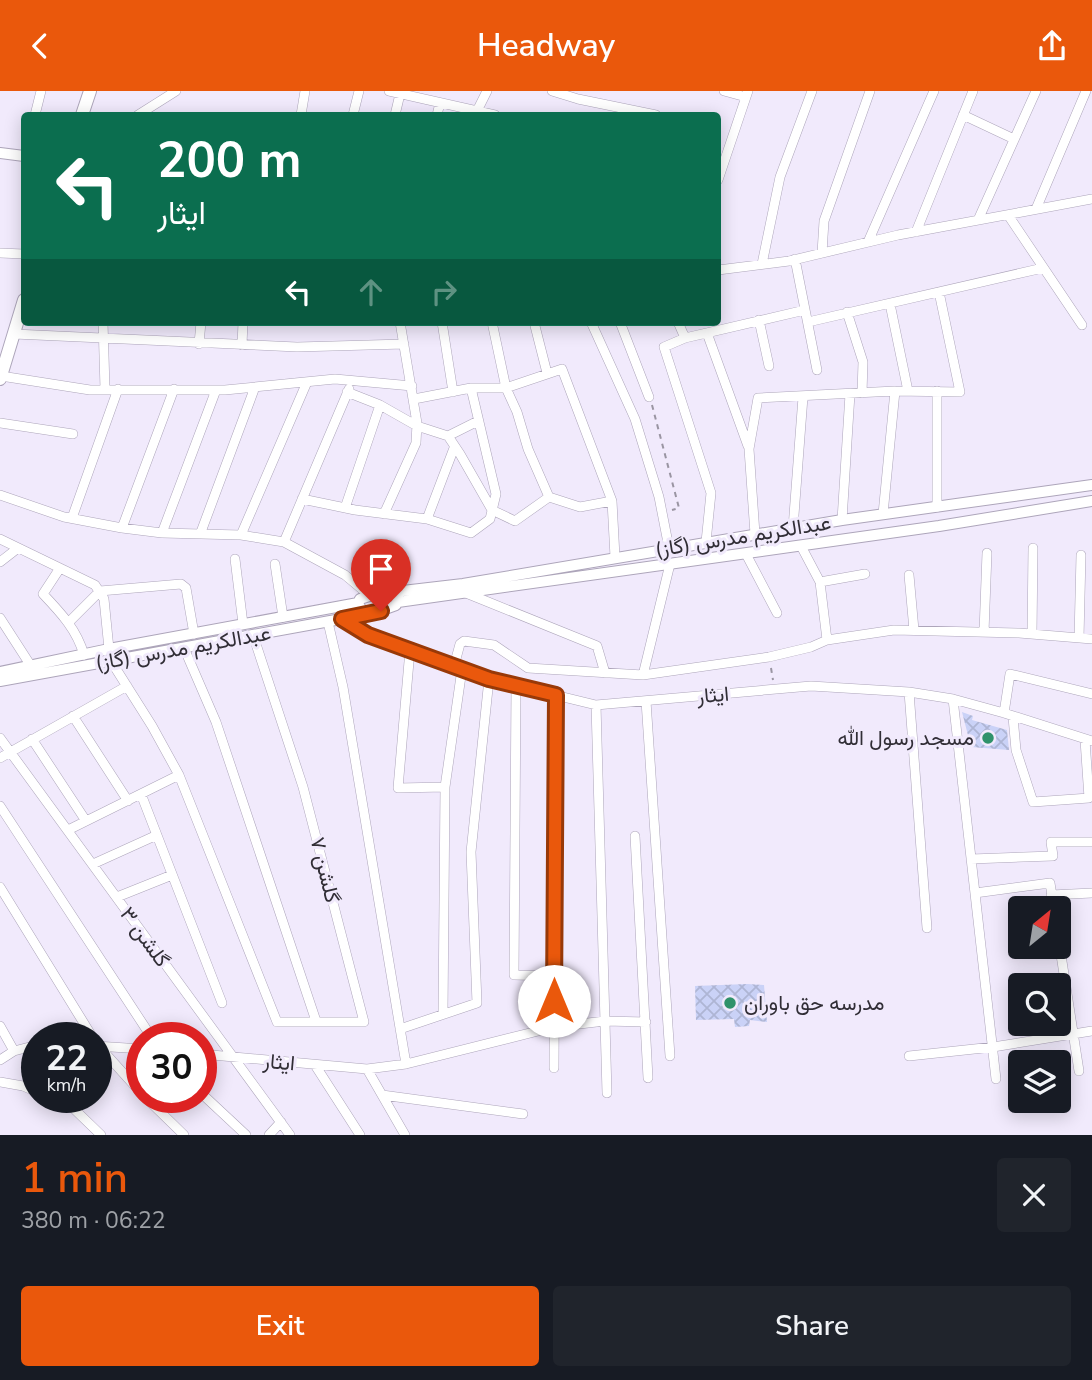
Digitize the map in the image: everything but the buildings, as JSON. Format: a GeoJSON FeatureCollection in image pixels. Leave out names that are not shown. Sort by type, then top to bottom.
{"type":"FeatureCollection","features":[{"type":"Feature","properties":{"kind":"main road"},"geometry":{"type":"LineString","coordinates":[[83,112],[90,91]]}},
{"type":"Feature","properties":{"kind":"main road"},"geometry":{"type":"LineString","coordinates":[[0,377],[21,312]]}},
{"type":"Feature","properties":{"kind":"street"},"geometry":{"type":"LineString","coordinates":[[37,112],[41,91]]}},
{"type":"Feature","properties":{"kind":"street"},"geometry":{"type":"LineString","coordinates":[[143,112],[176,91]]}},
{"type":"Feature","properties":{"kind":"street"},"geometry":{"type":"LineString","coordinates":[[302,112],[305,91]]}},
{"type":"Feature","properties":{"kind":"street"},"geometry":{"type":"LineString","coordinates":[[354,112],[359,91]]}},
{"type":"Feature","properties":{"kind":"street"},"geometry":{"type":"LineString","coordinates":[[389,91],[472,112]]}},
{"type":"Feature","properties":{"kind":"street"},"geometry":{"type":"LineString","coordinates":[[476,112],[487,91]]}},
{"type":"Feature","properties":{"kind":"street"},"geometry":{"type":"LineString","coordinates":[[552,91],[641,112]]}},
{"type":"Feature","properties":{"kind":"street"},"geometry":{"type":"LineString","coordinates":[[721,171],[747,94],[724,91]]}},
{"type":"Feature","properties":{"kind":"street"},"geometry":{"type":"LineString","coordinates":[[762,264],[780,177],[812,91]]}},
{"type":"Feature","properties":{"kind":"street"},"geometry":{"type":"LineString","coordinates":[[822,253],[824,221],[870,91]]}},
{"type":"Feature","properties":{"kind":"street"},"geometry":{"type":"LineString","coordinates":[[868,242],[934,91]]}},
{"type":"Feature","properties":{"kind":"street"},"geometry":{"type":"LineString","coordinates":[[916,232],[973,91]]}},
{"type":"Feature","properties":{"kind":"street"},"geometry":{"type":"LineString","coordinates":[[978,220],[1036,91]]}},
{"type":"Feature","properties":{"kind":"street"},"geometry":{"type":"LineString","coordinates":[[1036,209],[1086,91]]}},
{"type":"Feature","properties":{"kind":"street"},"geometry":{"type":"LineString","coordinates":[[396,112],[400,94]]}},
{"type":"Feature","properties":{"kind":"street"},"geometry":{"type":"LineString","coordinates":[[438,112],[440,103]]}},
{"type":"Feature","properties":{"kind":"street"},"geometry":{"type":"LineString","coordinates":[[963,115],[1014,139]]}},
{"type":"Feature","properties":{"kind":"street"},"geometry":{"type":"LineString","coordinates":[[0,153],[21,156]]}},
{"type":"Feature","properties":{"kind":"street"},"geometry":{"type":"LineString","coordinates":[[721,269],[795,259],[916,232],[1092,199]]}},
{"type":"Feature","properties":{"kind":"street"},"geometry":{"type":"LineString","coordinates":[[1008,215],[1082,325]]}},
{"type":"Feature","properties":{"kind":"street"},"geometry":{"type":"LineString","coordinates":[[0,253],[21,254]]}},
{"type":"Feature","properties":{"kind":"street"},"geometry":{"type":"LineString","coordinates":[[795,259],[817,370]]}},
{"type":"Feature","properties":{"kind":"street"},"geometry":{"type":"LineString","coordinates":[[808,322],[1044,268]]}},
{"type":"Feature","properties":{"kind":"street"},"geometry":{"type":"LineString","coordinates":[[748,449],[758,398],[895,391],[960,392],[939,292]]}},
{"type":"Feature","properties":{"kind":"street"},"geometry":{"type":"LineString","coordinates":[[890,304],[908,391]]}},
{"type":"Feature","properties":{"kind":"street"},"geometry":{"type":"LineString","coordinates":[[706,542],[711,493],[664,347],[685,338],[806,310]]}},
{"type":"Feature","properties":{"kind":"street"},"geometry":{"type":"LineString","coordinates":[[847,312],[863,362],[862,393]]}},
{"type":"Feature","properties":{"kind":"street"},"geometry":{"type":"LineString","coordinates":[[759,320],[769,366]]}},
{"type":"Feature","properties":{"kind":"street"},"geometry":{"type":"LineString","coordinates":[[104,326],[105,389]]}},
{"type":"Feature","properties":{"kind":"street"},"geometry":{"type":"LineString","coordinates":[[199,344],[201,326]]}},
{"type":"Feature","properties":{"kind":"street"},"geometry":{"type":"LineString","coordinates":[[242,345],[243,326]]}},
{"type":"Feature","properties":{"kind":"street"},"geometry":{"type":"LineString","coordinates":[[384,514],[416,443],[414,399],[401,326]]}},
{"type":"Feature","properties":{"kind":"street"},"geometry":{"type":"LineString","coordinates":[[443,326],[453,392]]}},
{"type":"Feature","properties":{"kind":"street"},"geometry":{"type":"LineString","coordinates":[[493,326],[506,388],[517,412],[528,449],[550,497],[580,507],[612,501]]}},
{"type":"Feature","properties":{"kind":"street"},"geometry":{"type":"LineString","coordinates":[[535,326],[547,373]]}},
{"type":"Feature","properties":{"kind":"street"},"geometry":{"type":"LineString","coordinates":[[593,326],[635,419],[662,513],[669,548],[670,564],[643,675]]}},
{"type":"Feature","properties":{"kind":"street"},"geometry":{"type":"LineString","coordinates":[[622,326],[649,397]]}},
{"type":"Feature","properties":{"kind":"street"},"geometry":{"type":"LineString","coordinates":[[680,326],[685,338]]}},
{"type":"Feature","properties":{"kind":"street"},"geometry":{"type":"LineString","coordinates":[[707,333],[748,449],[755,534]]}},
{"type":"Feature","properties":{"kind":"street"},"geometry":{"type":"LineString","coordinates":[[14,334],[297,347],[404,344]]}},
{"type":"Feature","properties":{"kind":"street"},"geometry":{"type":"LineString","coordinates":[[414,399],[471,388],[506,388],[562,369],[612,501],[615,557]]}},
{"type":"Feature","properties":{"kind":"street"},"geometry":{"type":"LineString","coordinates":[[0,377],[90,390],[216,390],[335,379],[412,386]]}},
{"type":"Feature","properties":{"kind":"street"},"geometry":{"type":"LineString","coordinates":[[285,542],[352,381]]}},
{"type":"Feature","properties":{"kind":"street"},"geometry":{"type":"LineString","coordinates":[[241,535],[307,382]]}},
{"type":"Feature","properties":{"kind":"street"},"geometry":{"type":"LineString","coordinates":[[201,532],[256,387]]}},
{"type":"Feature","properties":{"kind":"street"},"geometry":{"type":"LineString","coordinates":[[302,499],[426,519],[471,533],[490,519],[496,495],[471,388]]}},
{"type":"Feature","properties":{"kind":"street"},"geometry":{"type":"LineString","coordinates":[[72,519],[118,389]]}},
{"type":"Feature","properties":{"kind":"street"},"geometry":{"type":"LineString","coordinates":[[122,528],[174,389]]}},
{"type":"Feature","properties":{"kind":"street"},"geometry":{"type":"LineString","coordinates":[[162,533],[216,390]]}},
{"type":"Feature","properties":{"kind":"street"},"geometry":{"type":"LineString","coordinates":[[883,514],[895,391]]}},
{"type":"Feature","properties":{"kind":"street"},"geometry":{"type":"LineString","coordinates":[[937,391],[937,507]]}},
{"type":"Feature","properties":{"kind":"street"},"geometry":{"type":"LineString","coordinates":[[347,392],[380,405],[417,426],[447,436],[492,510],[515,521],[550,497]]}},
{"type":"Feature","properties":{"kind":"street"},"geometry":{"type":"LineString","coordinates":[[842,520],[849,394]]}},
{"type":"Feature","properties":{"kind":"street"},"geometry":{"type":"LineString","coordinates":[[793,528],[803,397]]}},
{"type":"Feature","properties":{"kind":"street"},"geometry":{"type":"LineString","coordinates":[[345,508],[380,405]]}},
{"type":"Feature","properties":{"kind":"street"},"geometry":{"type":"LineString","coordinates":[[447,436],[478,421]]}},
{"type":"Feature","properties":{"kind":"street"},"geometry":{"type":"LineString","coordinates":[[0,423],[73,434]]}},
{"type":"Feature","properties":{"kind":"street"},"geometry":{"type":"LineString","coordinates":[[426,519],[454,448]]}},
{"type":"Feature","properties":{"kind":"street","name":"عبدالکریم مدرس (گاز)"},"geometry":{"type":"LineString","coordinates":[[0,672],[84,655],[184,648],[328,622],[388,609],[396,597],[615,557],[842,520],[1092,485]]}},
{"type":"Feature","properties":{"kind":"street"},"geometry":{"type":"LineString","coordinates":[[0,495],[72,519],[122,528],[162,533],[241,535],[285,542],[345,575],[369,595]]}},
{"type":"Feature","properties":{"kind":"street","name":"عبدالکریم مدرس (گاز)"},"geometry":{"type":"LineString","coordinates":[[396,597],[465,593],[1092,502]]}},
{"type":"Feature","properties":{"kind":"street"},"geometry":{"type":"LineString","coordinates":[[0,539],[95,585],[100,590],[104,599],[110,655],[179,775],[68,830]]}},
{"type":"Feature","properties":{"kind":"street"},"geometry":{"type":"LineString","coordinates":[[801,546],[820,582],[827,640]]}},
{"type":"Feature","properties":{"kind":"street"},"geometry":{"type":"LineString","coordinates":[[0,562],[18,548]]}},
{"type":"Feature","properties":{"kind":"street"},"geometry":{"type":"LineString","coordinates":[[1032,634],[1033,548]]}},
{"type":"Feature","properties":{"kind":"street"},"geometry":{"type":"LineString","coordinates":[[984,632],[987,553]]}},
{"type":"Feature","properties":{"kind":"street"},"geometry":{"type":"LineString","coordinates":[[746,554],[777,613]]}},
{"type":"Feature","properties":{"kind":"street"},"geometry":{"type":"LineString","coordinates":[[1079,638],[1081,555]]}},
{"type":"Feature","properties":{"kind":"street"},"geometry":{"type":"LineString","coordinates":[[235,559],[243,624]]}},
{"type":"Feature","properties":{"kind":"street"},"geometry":{"type":"LineString","coordinates":[[275,564],[283,617]]}},
{"type":"Feature","properties":{"kind":"street"},"geometry":{"type":"LineString","coordinates":[[60,568],[43,594],[69,622],[84,655]]}},
{"type":"Feature","properties":{"kind":"street"},"geometry":{"type":"LineString","coordinates":[[820,582],[865,574]]}},
{"type":"Feature","properties":{"kind":"street"},"geometry":{"type":"LineString","coordinates":[[909,575],[914,630]]}},
{"type":"Feature","properties":{"kind":"street"},"geometry":{"type":"LineString","coordinates":[[69,622],[100,590],[181,584],[186,587],[194,633]]}},
{"type":"Feature","properties":{"kind":"street"},"geometry":{"type":"LineString","coordinates":[[366,614],[358,603],[360,599],[385,591],[396,597]]}},
{"type":"Feature","properties":{"kind":"street"},"geometry":{"type":"LineString","coordinates":[[465,593],[597,646],[605,673]]}},
{"type":"Feature","properties":{"kind":"street","name":"عبدالکریم مدرس (گاز)"},"geometry":{"type":"LineString","coordinates":[[0,681],[194,633],[358,603]]}},
{"type":"Feature","properties":{"kind":"street"},"geometry":{"type":"LineString","coordinates":[[0,618],[31,666]]}},
{"type":"Feature","properties":{"kind":"street","name":"ایثار"},"geometry":{"type":"LineString","coordinates":[[342,619],[368,635],[489,679],[596,705],[811,686],[909,692],[953,699],[1088,741]]}},
{"type":"Feature","properties":{"kind":"street"},"geometry":{"type":"LineString","coordinates":[[328,622],[343,687],[406,1064]]}},
{"type":"Feature","properties":{"kind":"street"},"geometry":{"type":"LineString","coordinates":[[443,1014],[445,787],[460,644],[464,642],[494,646],[528,668],[643,675],[769,657],[827,640],[894,630],[1032,634],[1092,639]]}},
{"type":"Feature","properties":{"kind":"street","name":"گلشن ۷"},"geometry":{"type":"LineString","coordinates":[[179,775],[277,1022],[364,1022],[303,787],[253,635]]}},
{"type":"Feature","properties":{"kind":"street"},"geometry":{"type":"LineString","coordinates":[[184,648],[216,722],[316,1021]]}},
{"type":"Feature","properties":{"kind":"street"},"geometry":{"type":"LineString","coordinates":[[410,650],[397,788],[445,787]]}},
{"type":"Feature","properties":{"kind":"street"},"geometry":{"type":"LineString","coordinates":[[1088,741],[1089,798],[1033,802],[1008,715],[1010,674],[1092,694]]}},
{"type":"Feature","properties":{"kind":"street"},"geometry":{"type":"LineString","coordinates":[[400,1029],[477,1003],[471,852],[489,679]]}},
{"type":"Feature","properties":{"kind":"street"},"geometry":{"type":"LineString","coordinates":[[0,758],[127,685]]}},
{"type":"Feature","properties":{"kind":"street"},"geometry":{"type":"LineString","coordinates":[[516,686],[514,975],[554,976]]}},
{"type":"Feature","properties":{"kind":"street"},"geometry":{"type":"LineString","coordinates":[[909,692],[927,928]]}},
{"type":"Feature","properties":{"kind":"street"},"geometry":{"type":"LineString","coordinates":[[554,1068],[556,695]]}},
{"type":"Feature","properties":{"kind":"street"},"geometry":{"type":"LineString","coordinates":[[953,699],[996,1079]]}},
{"type":"Feature","properties":{"kind":"street"},"geometry":{"type":"LineString","coordinates":[[646,701],[670,1056]]}},
{"type":"Feature","properties":{"kind":"street"},"geometry":{"type":"LineString","coordinates":[[596,705],[607,1093]]}},
{"type":"Feature","properties":{"kind":"street"},"geometry":{"type":"LineString","coordinates":[[73,716],[128,801]]}},
{"type":"Feature","properties":{"kind":"street","name":"گلشن ۳"},"geometry":{"type":"LineString","coordinates":[[0,738],[290,1135]]}},
{"type":"Feature","properties":{"kind":"street"},"geometry":{"type":"LineString","coordinates":[[32,739],[86,821]]}},
{"type":"Feature","properties":{"kind":"street"},"geometry":{"type":"LineString","coordinates":[[141,794],[222,1003]]}},
{"type":"Feature","properties":{"kind":"street"},"geometry":{"type":"LineString","coordinates":[[0,806],[142,1022]]}},
{"type":"Feature","properties":{"kind":"street"},"geometry":{"type":"LineString","coordinates":[[93,864],[157,835]]}},
{"type":"Feature","properties":{"kind":"street"},"geometry":{"type":"LineString","coordinates":[[635,837],[649,1078]]}},
{"type":"Feature","properties":{"kind":"street"},"geometry":{"type":"LineString","coordinates":[[971,859],[1053,856],[1051,842],[1092,842]]}},
{"type":"Feature","properties":{"kind":"street"},"geometry":{"type":"LineString","coordinates":[[117,898],[172,875]]}},
{"type":"Feature","properties":{"kind":"street"},"geometry":{"type":"LineString","coordinates":[[975,893],[1050,883],[1051,895],[1092,893]]}},
{"type":"Feature","properties":{"kind":"street"},"geometry":{"type":"LineString","coordinates":[[0,887],[83,1022]]}},
{"type":"Feature","properties":{"kind":"street"},"geometry":{"type":"LineString","coordinates":[[1062,959],[1079,1071]]}},
{"type":"Feature","properties":{"kind":"street","name":"ایثار"},"geometry":{"type":"LineString","coordinates":[[217,1056],[367,1069],[406,1064],[554,1027],[605,1021],[646,1022]]}},
{"type":"Feature","properties":{"kind":"street"},"geometry":{"type":"LineString","coordinates":[[0,1026],[14,1051]]}},
{"type":"Feature","properties":{"kind":"street"},"geometry":{"type":"LineString","coordinates":[[909,1056],[993,1047],[1092,1031]]}},
{"type":"Feature","properties":{"kind":"street"},"geometry":{"type":"LineString","coordinates":[[0,1061],[21,1049]]}},
{"type":"Feature","properties":{"kind":"street"},"geometry":{"type":"LineString","coordinates":[[112,1061],[126,1077]]}},
{"type":"Feature","properties":{"kind":"street"},"geometry":{"type":"LineString","coordinates":[[315,1065],[360,1135]]}},
{"type":"Feature","properties":{"kind":"street"},"geometry":{"type":"LineString","coordinates":[[367,1069],[405,1135]]}},
{"type":"Feature","properties":{"kind":"street"},"geometry":{"type":"LineString","coordinates":[[0,1082],[21,1086]]}},
{"type":"Feature","properties":{"kind":"street"},"geometry":{"type":"LineString","coordinates":[[382,1095],[523,1114]]}},
{"type":"Feature","properties":{"kind":"street"},"geometry":{"type":"LineString","coordinates":[[217,1108],[246,1135]]}},
{"type":"Feature","properties":{"kind":"street"},"geometry":{"type":"LineString","coordinates":[[78,1113],[101,1135]]}},
{"type":"Feature","properties":{"kind":"street"},"geometry":{"type":"LineString","coordinates":[[161,1113],[184,1135]]}},
{"type":"Feature","properties":{"kind":"street"},"geometry":{"type":"LineString","coordinates":[[269,1135],[281,1122]]}},
{"type":"Feature","properties":{"kind":"path"},"geometry":{"type":"LineString","coordinates":[[649,397],[678,508],[662,513]]}},
{"type":"Feature","properties":{"kind":"path"},"geometry":{"type":"LineString","coordinates":[[769,657],[774,689]]}},
{"type":"Feature","properties":{"kind":"place","name":"مسجد رسول الله"},"geometry":{"type":"Point","coordinates":[988,738]}},
{"type":"Feature","properties":{"kind":"place","name":"مدرسه حق باوران"},"geometry":{"type":"Point","coordinates":[730,1003]}},
{"type":"Feature","properties":{"kind":"route"},"geometry":{"type":"LineString","coordinates":[[381,611],[342,619],[368,635],[489,679],[556,695],[554,1001]]}}]}
